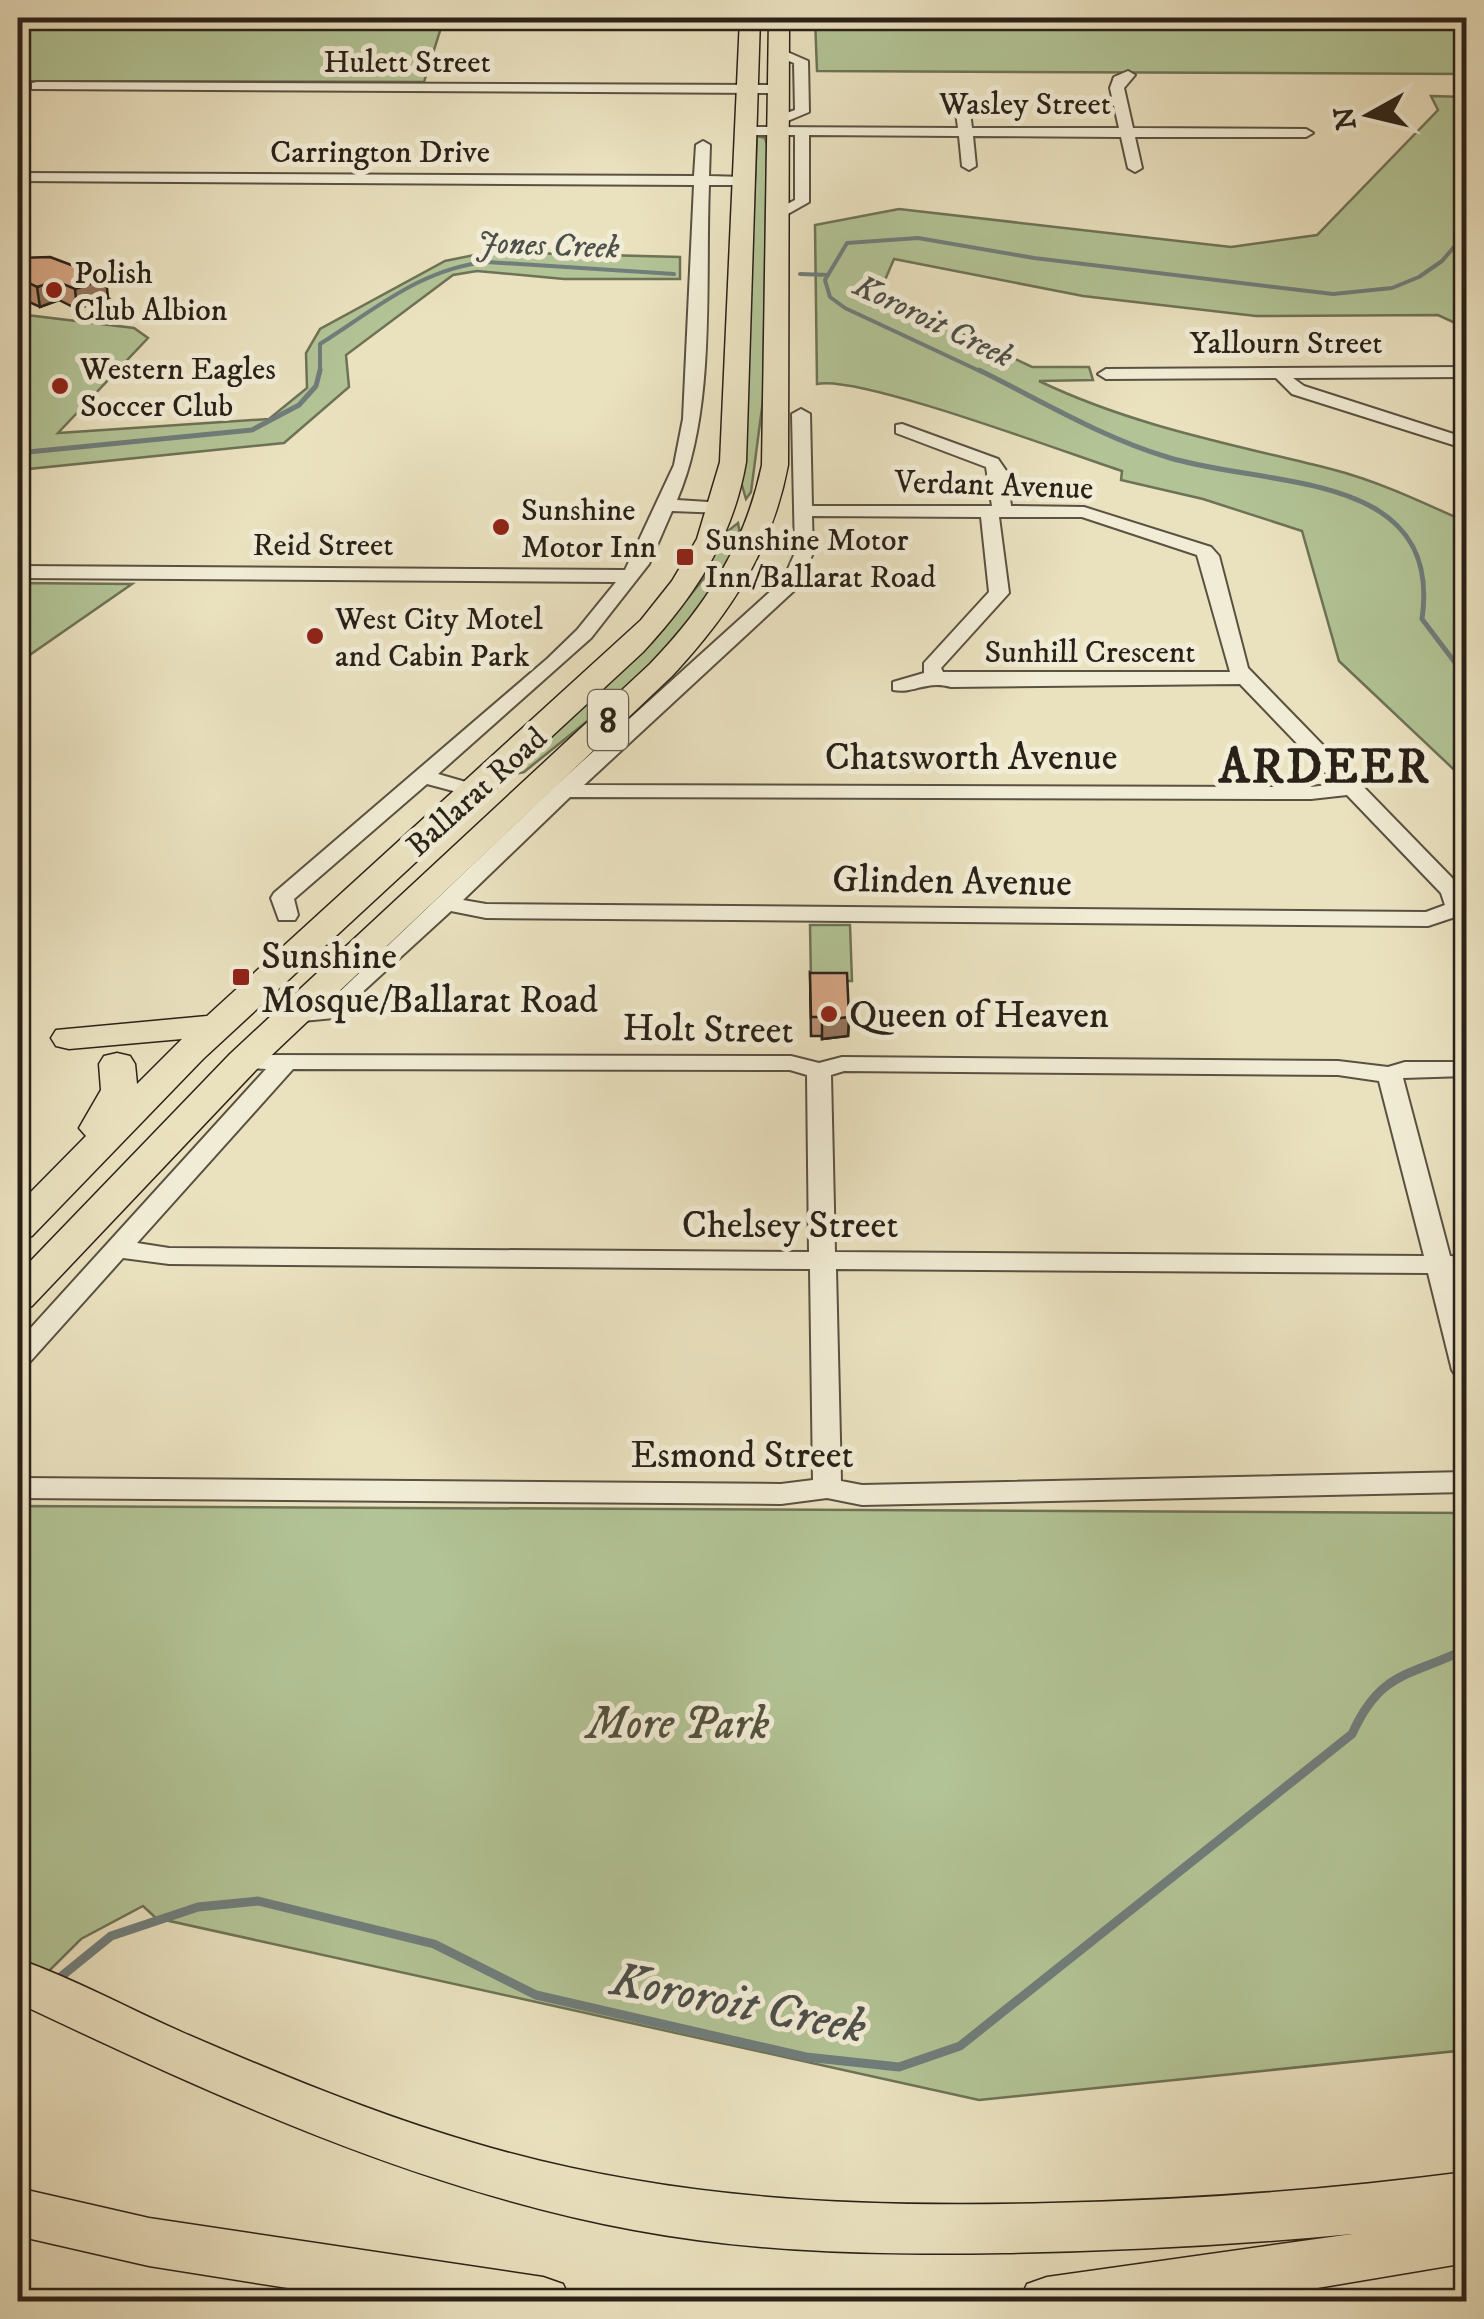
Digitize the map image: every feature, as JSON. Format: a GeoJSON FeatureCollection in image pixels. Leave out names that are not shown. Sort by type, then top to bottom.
{"type":"FeatureCollection","features":[{"type":"Feature","properties":{"kind":"highway","name":"Ballarat Road"},"geometry":{"type":"LineString","coordinates":[[18,1227],[218,1026],[656,623],[701,562],[724,508],[734,438],[750,18]]}},
{"type":"Feature","properties":{"kind":"highway","name":"Ballarat Road"},"geometry":{"type":"LineString","coordinates":[[18,1296],[290,1018],[561,787],[636,704],[729,589],[767,509],[775,465],[778,18]]}},
{"type":"Feature","properties":{"kind":"highway"},"geometry":{"type":"LineString","coordinates":[[724,508],[767,509]]}},
{"type":"Feature","properties":{"kind":"highway"},"geometry":{"type":"LineString","coordinates":[[636,704],[677,690]]}},
{"type":"Feature","properties":{"kind":"highway"},"geometry":{"type":"LineString","coordinates":[[484,784],[561,787]]}},
{"type":"Feature","properties":{"kind":"highway"},"geometry":{"type":"LineString","coordinates":[[69,1038],[218,1026]]}},
{"type":"Feature","properties":{"kind":"highway"},"geometry":{"type":"LineString","coordinates":[[66,1176],[120,1090],[117,1064]]}},
{"type":"Feature","properties":{"kind":"highway"},"geometry":{"type":"LineString","coordinates":[[18,1980],[176,2054],[463,2164],[634,2206],[804,2226],[963,2230],[1160,2225],[1365,2211],[1466,2196]]}},
{"type":"Feature","properties":{"kind":"highway"},"geometry":{"type":"LineString","coordinates":[[18,2212],[148,2242],[544,2302]]}},
{"type":"Feature","properties":{"kind":"highway"},"geometry":{"type":"LineString","coordinates":[[1047,2302],[1304,2267],[1466,2239]]}},
{"type":"Feature","properties":{"kind":"street"},"geometry":{"type":"LineString","coordinates":[[777,126],[802,112],[800,61],[778,52]]}},
{"type":"Feature","properties":{"kind":"street"},"geometry":{"type":"LineString","coordinates":[[1128,75],[1117,82],[1135,168]]}},
{"type":"Feature","properties":{"kind":"street","name":"Hulett Street"},"geometry":{"type":"LineString","coordinates":[[37,86],[778,90]]}},
{"type":"Feature","properties":{"kind":"street"},"geometry":{"type":"LineString","coordinates":[[962,104],[969,166]]}},
{"type":"Feature","properties":{"kind":"street","name":"Wasley Street"},"geometry":{"type":"LineString","coordinates":[[744,130],[777,126],[1306,134]]}},
{"type":"Feature","properties":{"kind":"street"},"geometry":{"type":"LineString","coordinates":[[776,215],[802,202],[802,129]]}},
{"type":"Feature","properties":{"kind":"street","name":"Ballarat Road"},"geometry":{"type":"LineString","coordinates":[[287,914],[282,898],[584,634],[640,564],[683,465],[692,419],[703,145]]}},
{"type":"Feature","properties":{"kind":"street","name":"Carrington Drive"},"geometry":{"type":"LineString","coordinates":[[18,177],[743,181]]}},
{"type":"Feature","properties":{"kind":"street","name":"Yallourn Street"},"geometry":{"type":"LineString","coordinates":[[1106,374],[1290,378],[1466,372]]}},
{"type":"Feature","properties":{"kind":"street"},"geometry":{"type":"LineString","coordinates":[[1290,378],[1466,444]]}},
{"type":"Feature","properties":{"kind":"street"},"geometry":{"type":"LineString","coordinates":[[677,690],[791,583],[804,552],[802,414]]}},
{"type":"Feature","properties":{"kind":"street"},"geometry":{"type":"LineString","coordinates":[[902,429],[992,463],[998,472],[996,511]]}},
{"type":"Feature","properties":{"kind":"street"},"geometry":{"type":"LineString","coordinates":[[668,506],[724,508]]}},
{"type":"Feature","properties":{"kind":"street","name":"Verdant Avenue"},"geometry":{"type":"LineString","coordinates":[[804,511],[1084,512],[1204,551],[1210,556],[1238,670],[1448,888],[1456,899],[1456,909]]}},
{"type":"Feature","properties":{"kind":"street","name":"Sunhill Crescent"},"geometry":{"type":"LineString","coordinates":[[936,676],[931,667],[998,593],[996,511]]}},
{"type":"Feature","properties":{"kind":"street","name":"Reid Street"},"geometry":{"type":"LineString","coordinates":[[18,572],[628,576]]}},
{"type":"Feature","properties":{"kind":"street","name":"Sunhill Crescent"},"geometry":{"type":"LineString","coordinates":[[900,686],[936,676],[952,681],[1244,678]]}},
{"type":"Feature","properties":{"kind":"street"},"geometry":{"type":"LineString","coordinates":[[430,771],[484,784]]}},
{"type":"Feature","properties":{"kind":"street","name":"Ballarat Road"},"geometry":{"type":"LineString","coordinates":[[290,1018],[326,1013],[340,1003],[561,787]]}},
{"type":"Feature","properties":{"kind":"street","name":"Chatsworth Avenue"},"geometry":{"type":"LineString","coordinates":[[561,787],[1312,793],[1351,788]]}},
{"type":"Feature","properties":{"kind":"street","name":"Glinden Avenue"},"geometry":{"type":"LineString","coordinates":[[446,903],[486,911],[1428,920],[1456,909]]}},
{"type":"Feature","properties":{"kind":"street","name":"Holt Street"},"geometry":{"type":"LineString","coordinates":[[244,1062],[791,1063],[818,1071],[842,1064],[1338,1068],[1390,1074],[1405,1070],[1466,1070]]}},
{"type":"Feature","properties":{"kind":"street"},"geometry":{"type":"LineString","coordinates":[[18,1358],[286,1062]]}},
{"type":"Feature","properties":{"kind":"street"},"geometry":{"type":"LineString","coordinates":[[818,1071],[826,1488]]}},
{"type":"Feature","properties":{"kind":"street"},"geometry":{"type":"LineString","coordinates":[[1390,1074],[1453,1265],[1466,1370]]}},
{"type":"Feature","properties":{"kind":"street","name":"Chelsey Street"},"geometry":{"type":"LineString","coordinates":[[114,1248],[169,1256],[1453,1265]]}},
{"type":"Feature","properties":{"kind":"street","name":"Esmond Street"},"geometry":{"type":"LineString","coordinates":[[18,1488],[766,1494],[826,1488],[862,1495],[1466,1482]]}},
{"type":"Feature","properties":{"kind":"green space"},"geometry":{"type":"Polygon","coordinates":[[[18,18],[444,18],[424,82],[18,81],[28,60],[18,59],[18,18]]]}},
{"type":"Feature","properties":{"kind":"green space"},"geometry":{"type":"Polygon","coordinates":[[[815,18],[1466,30],[1466,74],[817,71],[815,18]]]}},
{"type":"Feature","properties":{"kind":"green space"},"geometry":{"type":"Polygon","coordinates":[[[1431,96],[1466,97],[1466,328],[1438,315],[1256,316],[1083,296],[894,259],[879,294],[1032,367],[1089,367],[1093,380],[1039,381],[1074,397],[1183,432],[1348,474],[1466,522],[1466,781],[1339,661],[1302,531],[1203,499],[1121,480],[1122,471],[918,403],[840,384],[817,384],[815,225],[899,209],[1231,247],[1317,235],[1438,110],[1431,96]]]}},
{"type":"Feature","properties":{"kind":"green space"},"geometry":{"type":"Polygon","coordinates":[[[757,136],[765,138],[767,145],[763,400],[751,492],[746,499],[741,482],[757,136]]]}},
{"type":"Feature","properties":{"kind":"green space"},"geometry":{"type":"Polygon","coordinates":[[[489,252],[680,257],[680,279],[564,279],[477,271],[453,275],[346,355],[349,387],[284,443],[18,470],[18,314],[134,328],[148,338],[58,433],[269,419],[307,388],[306,353],[320,329],[445,261],[489,252]]]}},
{"type":"Feature","properties":{"kind":"green space"},"geometry":{"type":"Polygon","coordinates":[[[738,523],[741,539],[708,600],[675,639],[616,698],[524,772],[510,775],[660,632],[705,577],[702,575],[723,535],[738,523]]]}},
{"type":"Feature","properties":{"kind":"green space"},"geometry":{"type":"Polygon","coordinates":[[[18,583],[132,584],[18,663],[18,583]]]}},
{"type":"Feature","properties":{"kind":"green space"},"geometry":{"type":"Polygon","coordinates":[[[810,925],[850,925],[852,981],[811,981],[810,925]]]}},
{"type":"Feature","properties":{"kind":"green space","name":"More Park"},"geometry":{"type":"Polygon","coordinates":[[[18,1506],[1466,1513],[1466,2050],[979,2100],[156,1918],[143,1906],[81,1939],[44,1976],[18,1963],[18,1506]]]}},
{"type":"Feature","properties":{"kind":"building"},"geometry":{"type":"Polygon","coordinates":[[[50,257],[106,278],[75,289],[56,281],[37,287],[18,278],[18,258],[50,257]]]}},
{"type":"Feature","properties":{"kind":"building"},"geometry":{"type":"Polygon","coordinates":[[[810,973],[847,973],[849,1017],[811,1017],[810,973]]]}},
{"type":"Feature","properties":{"kind":"waterway","name":"Kororoit Creek"},"geometry":{"type":"LineString","coordinates":[[828,275],[847,243],[918,238],[1034,258],[1333,294],[1392,288],[1419,277],[1442,261],[1466,233]]}},
{"type":"Feature","properties":{"kind":"waterway","name":"Jones Creek"},"geometry":{"type":"LineString","coordinates":[[320,370],[320,344],[399,292],[463,266],[487,262],[674,274]]}},
{"type":"Feature","properties":{"kind":"waterway","name":"Jones Creek"},"geometry":{"type":"LineString","coordinates":[[800,274],[828,275]]}},
{"type":"Feature","properties":{"kind":"waterway","name":"Kororoit Creek"},"geometry":{"type":"LineString","coordinates":[[828,275],[825,280],[830,297],[845,308],[984,373]]}},
{"type":"Feature","properties":{"kind":"waterway","name":"Jones Creek"},"geometry":{"type":"LineString","coordinates":[[18,453],[252,430],[299,405],[316,386],[320,370]]}},
{"type":"Feature","properties":{"kind":"waterway","name":"Kororoit Creek"},"geometry":{"type":"LineString","coordinates":[[979,370],[1142,449],[1207,467],[1339,493],[1377,510],[1405,534],[1421,570],[1422,619],[1466,677]]}},
{"type":"Feature","properties":{"kind":"waterway","name":"Kororoit Creek"},"geometry":{"type":"LineString","coordinates":[[58,1979],[111,1936],[198,1907],[258,1901],[434,1944],[536,1995],[806,2057],[899,2067],[960,2046],[1352,1734],[1363,1713],[1386,1686],[1466,1649]]}},
{"type":"Feature","properties":{"kind":"place","name":"Polish Club Albion"},"geometry":{"type":"Point","coordinates":[54,290]}},
{"type":"Feature","properties":{"kind":"place","name":"Western Eagles Soccer Club"},"geometry":{"type":"Point","coordinates":[60,386]}},
{"type":"Feature","properties":{"kind":"place","name":"Sunshine Motor Inn"},"geometry":{"type":"Point","coordinates":[501,527]}},
{"type":"Feature","properties":{"kind":"place","name":"Sunshine Motor Inn/Ballarat Road"},"geometry":{"type":"Point","coordinates":[685,557]}},
{"type":"Feature","properties":{"kind":"place","name":"West City Motel and Cabin Park"},"geometry":{"type":"Point","coordinates":[315,636]}},
{"type":"Feature","properties":{"kind":"place","name":"Sunshine Mosque/Ballarat Road"},"geometry":{"type":"Point","coordinates":[241,977]}},
{"type":"Feature","properties":{"kind":"place","name":"Queen of Heaven"},"geometry":{"type":"Point","coordinates":[829,1014]}},
{"type":"Feature","properties":{"kind":"district","name":"ARDEER"},"geometry":{"type":"Point","coordinates":[1325,765]}}]}
